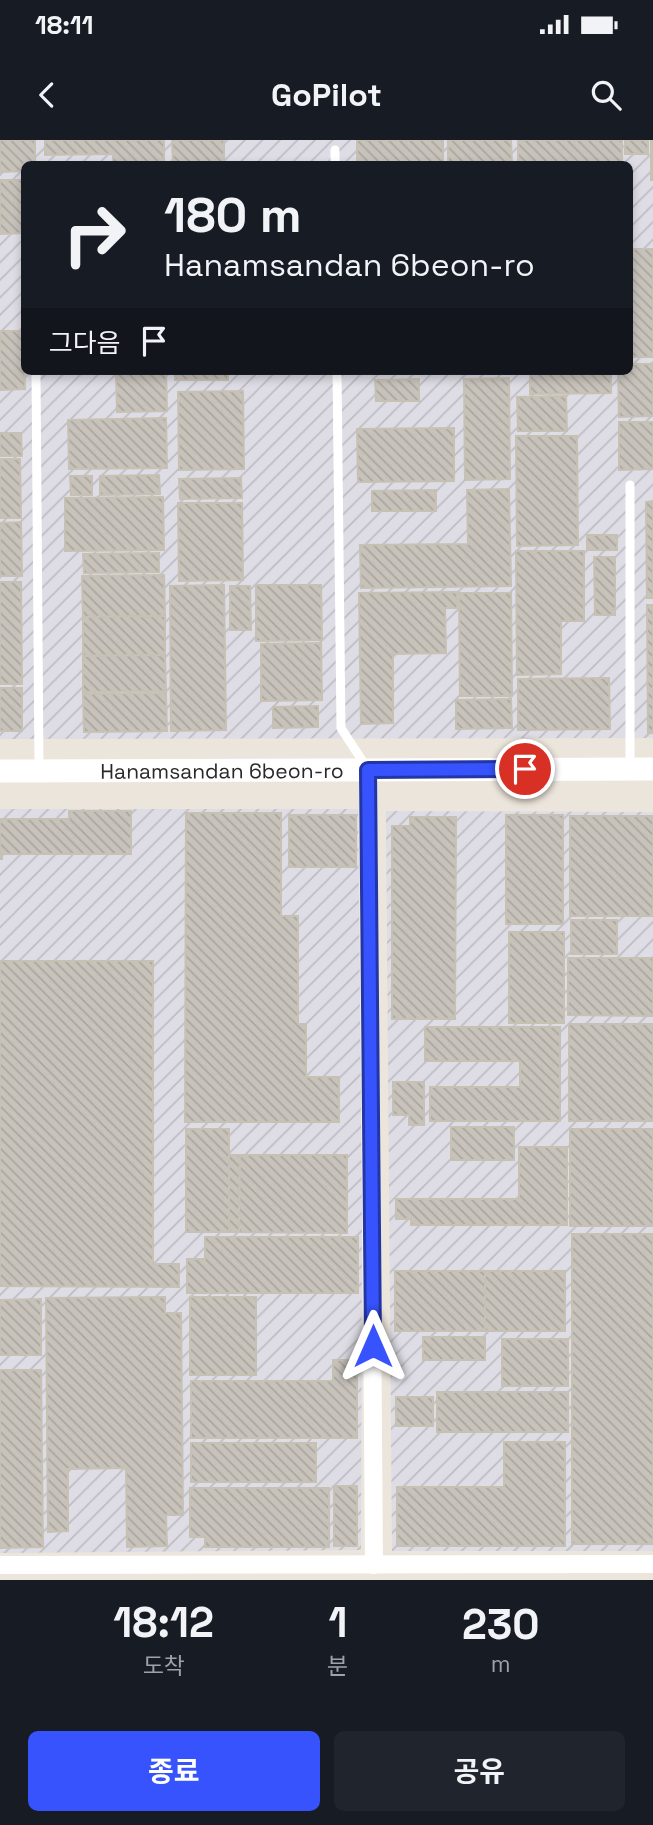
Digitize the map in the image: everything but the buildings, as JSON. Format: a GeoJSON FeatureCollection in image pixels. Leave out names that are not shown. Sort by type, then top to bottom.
{"type":"FeatureCollection","features":[{"type":"Feature","properties":{"kind":"street","name":"Hanamsandan 6beon-ro"},"geometry":{"type":"LineString","coordinates":[[0,771],[641,769]]}},
{"type":"Feature","properties":{"kind":"street"},"geometry":{"type":"LineString","coordinates":[[368,770],[374,1565]]}},
{"type":"Feature","properties":{"kind":"street"},"geometry":{"type":"LineString","coordinates":[[0,1566],[653,1564]]}},
{"type":"Feature","properties":{"kind":"lane"},"geometry":{"type":"LineString","coordinates":[[335,150],[335,161]]}},
{"type":"Feature","properties":{"kind":"lane"},"geometry":{"type":"LineString","coordinates":[[36,375],[39,771]]}},
{"type":"Feature","properties":{"kind":"lane"},"geometry":{"type":"LineString","coordinates":[[337,375],[341,728],[368,770]]}},
{"type":"Feature","properties":{"kind":"lane"},"geometry":{"type":"LineString","coordinates":[[630,485],[641,769]]}},
{"type":"Feature","properties":{"kind":"shaded area"},"geometry":{"type":"Polygon","coordinates":[[[0,140],[653,140],[653,738],[0,739],[0,140]]]}},
{"type":"Feature","properties":{"kind":"shaded area"},"geometry":{"type":"Polygon","coordinates":[[[0,809],[358,809],[362,1227],[361,1550],[0,1553],[0,809]]]}},
{"type":"Feature","properties":{"kind":"shaded area"},"geometry":{"type":"Polygon","coordinates":[[[386,811],[653,812],[653,1551],[392,1551],[386,811]]]}},
{"type":"Feature","properties":{"kind":"route"},"geometry":{"type":"LineString","coordinates":[[373,1346],[368,770],[525,769]]}}]}
